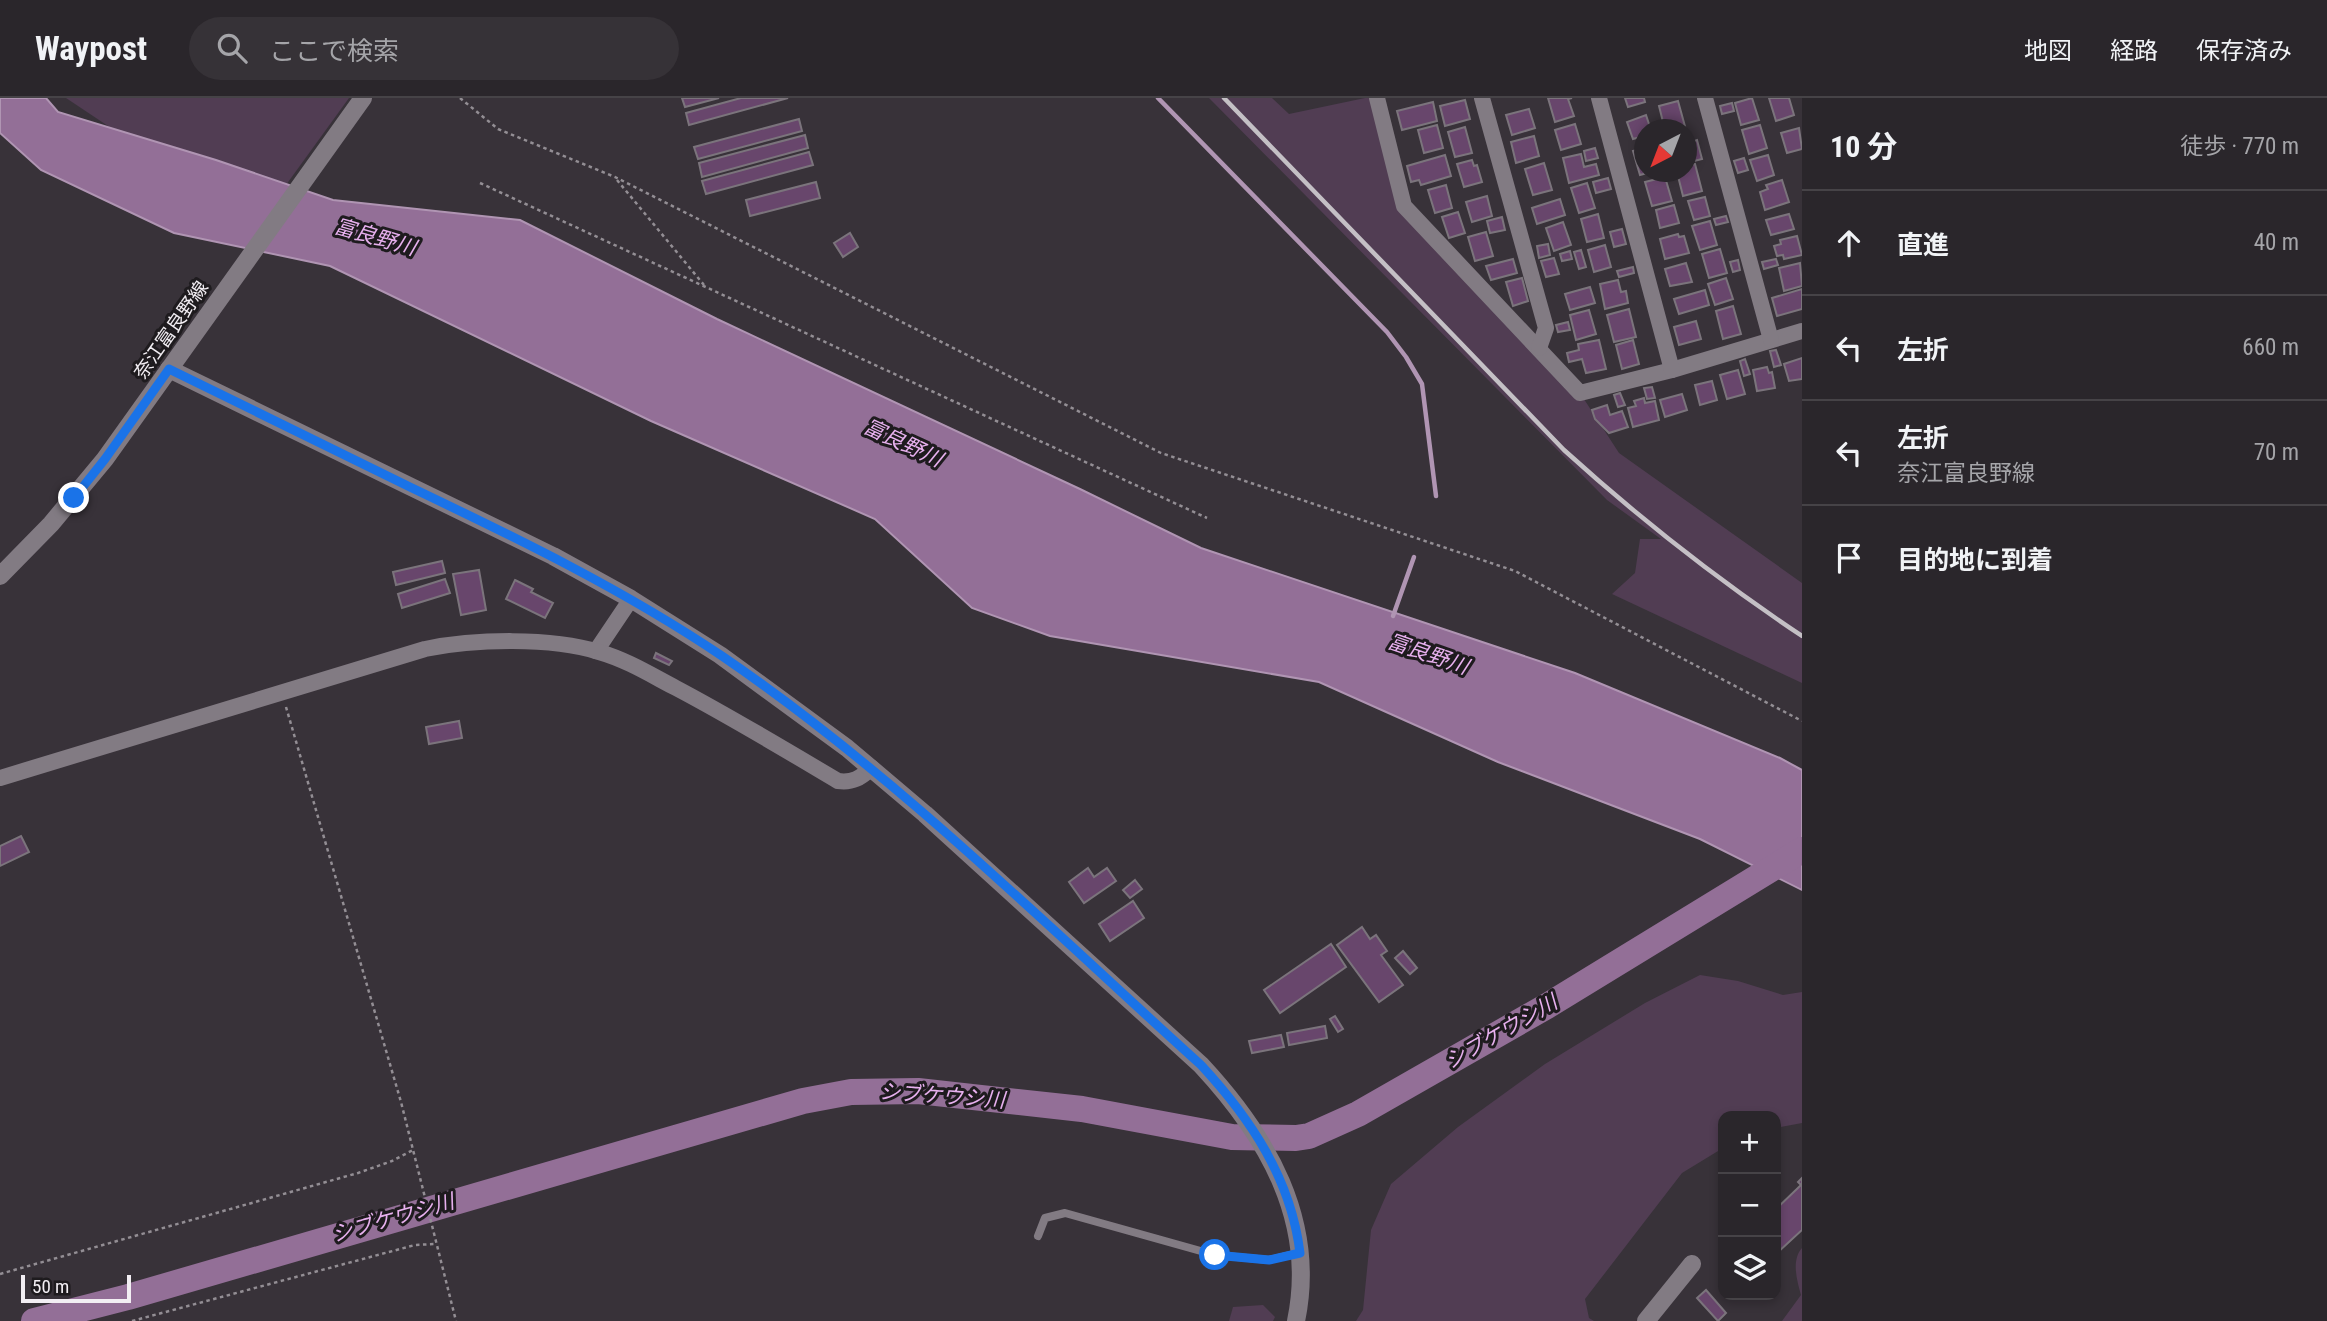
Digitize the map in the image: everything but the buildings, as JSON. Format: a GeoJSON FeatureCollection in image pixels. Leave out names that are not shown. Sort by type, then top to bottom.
{"type":"FeatureCollection","features":[{"type":"Feature","properties":{"kind":"street","name":"奈江富良野線"},"geometry":{"type":"LineString","coordinates":[[0,576],[23,555],[105,459],[363,98]]}},
{"type":"Feature","properties":{"kind":"street"},"geometry":{"type":"LineString","coordinates":[[1377,98],[1404,206],[1580,393],[1672,370],[1802,331]]}},
{"type":"Feature","properties":{"kind":"street"},"geometry":{"type":"LineString","coordinates":[[1482,98],[1546,328],[1539,348]]}},
{"type":"Feature","properties":{"kind":"street"},"geometry":{"type":"LineString","coordinates":[[1599,98],[1672,370]]}},
{"type":"Feature","properties":{"kind":"street"},"geometry":{"type":"LineString","coordinates":[[1705,98],[1771,340]]}},
{"type":"Feature","properties":{"kind":"street"},"geometry":{"type":"LineString","coordinates":[[169,369],[553,556],[631,599],[775,693],[872,768],[1201,1065],[1244,1114],[1263,1144],[1284,1188],[1293,1216],[1300,1253],[1300,1300],[1296,1321]]}},
{"type":"Feature","properties":{"kind":"street"},"geometry":{"type":"LineString","coordinates":[[596,650],[631,599]]}},
{"type":"Feature","properties":{"kind":"street"},"geometry":{"type":"LineString","coordinates":[[0,778],[425,649],[456,643],[540,643],[596,650],[621,659],[682,691],[838,781],[849,783],[872,768]]}},
{"type":"Feature","properties":{"kind":"street"},"geometry":{"type":"LineString","coordinates":[[1646,1321],[1692,1264]]}},
{"type":"Feature","properties":{"kind":"lane"},"geometry":{"type":"LineString","coordinates":[[1038,1236],[1045,1218],[1065,1213],[1215,1255],[1269,1260],[1300,1253]]}},
{"type":"Feature","properties":{"kind":"path"},"geometry":{"type":"LineString","coordinates":[[460,98],[498,129],[615,177],[1161,453],[1515,571],[1802,720]]}},
{"type":"Feature","properties":{"kind":"path"},"geometry":{"type":"LineString","coordinates":[[615,177],[705,286]]}},
{"type":"Feature","properties":{"kind":"path"},"geometry":{"type":"LineString","coordinates":[[480,183],[1207,518]]}},
{"type":"Feature","properties":{"kind":"path"},"geometry":{"type":"LineString","coordinates":[[282,692],[401,1102],[456,1321]]}},
{"type":"Feature","properties":{"kind":"path"},"geometry":{"type":"LineString","coordinates":[[0,1274],[358,1173],[413,1150]]}},
{"type":"Feature","properties":{"kind":"path"},"geometry":{"type":"LineString","coordinates":[[132,1321],[415,1245],[436,1244]]}},
{"type":"Feature","properties":{"kind":"shaded area"},"geometry":{"type":"Polygon","coordinates":[[[66,98],[349,98],[278,196],[135,144],[66,98]]]}},
{"type":"Feature","properties":{"kind":"shaded area"},"geometry":{"type":"Polygon","coordinates":[[[1209,98],[1272,98],[1289,114],[1365,98],[1377,98],[1404,206],[1580,393],[1619,453],[1802,583],[1802,683],[1612,594],[1635,573],[1640,539],[1661,539],[1607,500],[1209,98]]]}},
{"type":"Feature","properties":{"kind":"shaded area"},"geometry":{"type":"Polygon","coordinates":[[[1700,975],[1738,981],[1783,995],[1802,992],[1802,1123],[1781,1127],[1781,1111],[1718,1111],[1718,1151],[1682,1173],[1585,1299],[1589,1318],[1594,1321],[1356,1321],[1363,1310],[1371,1230],[1391,1184],[1458,1127],[1545,1064],[1645,1003],[1700,975]]]}},
{"type":"Feature","properties":{"kind":"shaded area"},"geometry":{"type":"Polygon","coordinates":[[[1802,1248],[1802,1321],[1782,1321],[1801,1295],[1796,1264],[1802,1248]]]}},
{"type":"Feature","properties":{"kind":"shaded area"},"geometry":{"type":"Polygon","coordinates":[[[1263,1305],[1275,1317],[1273,1321],[1229,1321],[1233,1307],[1263,1305]]]}},
{"type":"Feature","properties":{"kind":"water","name":"富良野川"},"geometry":{"type":"Polygon","coordinates":[[[0,98],[46,98],[58,112],[216,160],[333,200],[520,220],[717,319],[1201,548],[1575,673],[1780,758],[1802,770],[1802,890],[1700,839],[1498,762],[1319,682],[1050,636],[972,608],[875,519],[651,421],[330,266],[174,233],[41,170],[0,133],[0,98]]]}},
{"type":"Feature","properties":{"kind":"waterway"},"geometry":{"type":"LineString","coordinates":[[1158,98],[1387,332],[1406,357],[1422,384],[1436,496]]}},
{"type":"Feature","properties":{"kind":"waterway"},"geometry":{"type":"LineString","coordinates":[[1393,616],[1414,557]]}},
{"type":"Feature","properties":{"kind":"waterway","name":"シブケウシ川"},"geometry":{"type":"LineString","coordinates":[[34,1321],[128,1297],[803,1101],[851,1092],[918,1091],[1082,1109],[1232,1137],[1309,1136],[1358,1114],[1547,1006],[1802,850]]}},
{"type":"Feature","properties":{"kind":"railway"},"geometry":{"type":"LineString","coordinates":[[1224,98],[1564,450],[1680,548],[1802,636]]}},
{"type":"Feature","properties":{"kind":"route"},"geometry":{"type":"LineString","coordinates":[[74,498],[169,369],[553,556],[661,617],[720,655],[775,693],[872,768],[1201,1065],[1225,1090],[1244,1114],[1275,1167],[1293,1216],[1300,1253],[1269,1260],[1215,1255]]}}]}
